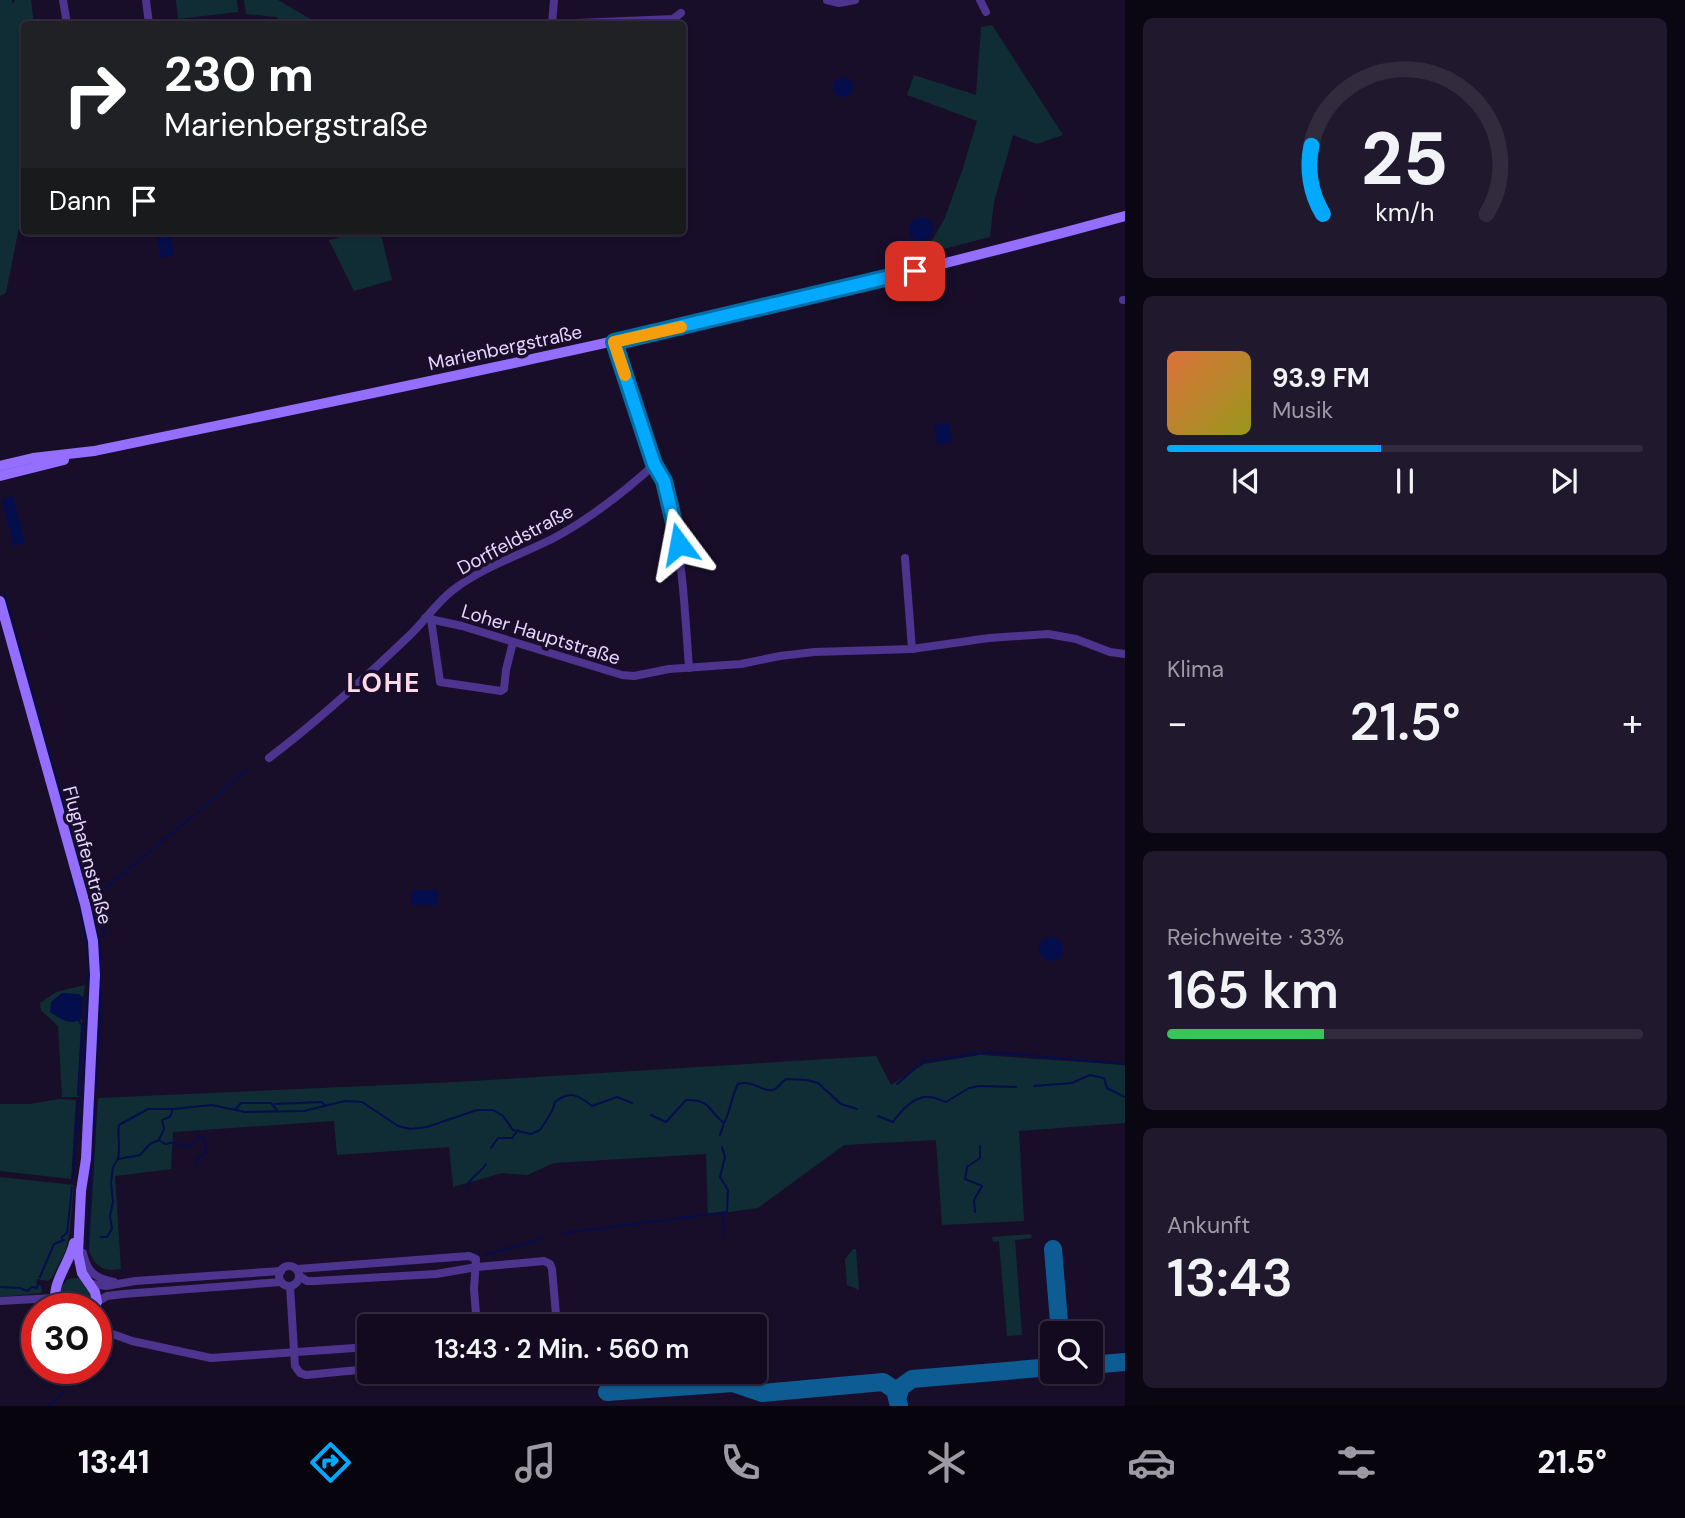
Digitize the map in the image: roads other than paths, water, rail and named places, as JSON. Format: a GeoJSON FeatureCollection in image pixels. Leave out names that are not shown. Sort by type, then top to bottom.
{"type":"FeatureCollection","features":[{"type":"Feature","properties":{"kind":"main road","name":"Marienbergstraße"},"geometry":{"type":"LineString","coordinates":[[0,476],[93,451],[614,342],[878,280],[1125,216]]}},
{"type":"Feature","properties":{"kind":"main road","name":"Marienbergstraße"},"geometry":{"type":"LineString","coordinates":[[0,466],[45,456],[93,451]]}},
{"type":"Feature","properties":{"kind":"main road","name":"Flughafenstraße"},"geometry":{"type":"LineString","coordinates":[[0,601],[93,941],[95,975],[86,1159],[78,1240],[78,1264],[89,1282],[92,1293]]}},
{"type":"Feature","properties":{"kind":"main road","name":"Flughafenstraße"},"geometry":{"type":"LineString","coordinates":[[57,1293],[74,1245],[80,1163],[86,1125]]}},
{"type":"Feature","properties":{"kind":"main road"},"geometry":{"type":"LineString","coordinates":[[57,1286],[71,1277],[89,1282]]}},
{"type":"Feature","properties":{"kind":"street"},"geometry":{"type":"LineString","coordinates":[[63,0],[66,21]]}},
{"type":"Feature","properties":{"kind":"street"},"geometry":{"type":"LineString","coordinates":[[146,0],[149,21]]}},
{"type":"Feature","properties":{"kind":"street"},"geometry":{"type":"LineString","coordinates":[[552,21],[554,0]]}},
{"type":"Feature","properties":{"kind":"street"},"geometry":{"type":"LineString","coordinates":[[827,0],[839,3],[855,0]]}},
{"type":"Feature","properties":{"kind":"street"},"geometry":{"type":"LineString","coordinates":[[980,0],[986,12]]}},
{"type":"Feature","properties":{"kind":"street"},"geometry":{"type":"LineString","coordinates":[[625,21],[673,19],[681,13]]}},
{"type":"Feature","properties":{"kind":"street"},"geometry":{"type":"LineString","coordinates":[[614,342],[654,464],[664,481],[681,556],[690,668]]}},
{"type":"Feature","properties":{"kind":"street","name":"Dorffeldstraße"},"geometry":{"type":"LineString","coordinates":[[269,758],[292,741],[411,634],[451,591],[472,577],[584,520],[624,491],[654,464]]}},
{"type":"Feature","properties":{"kind":"street"},"geometry":{"type":"LineString","coordinates":[[905,558],[912,649]]}},
{"type":"Feature","properties":{"kind":"street"},"geometry":{"type":"LineString","coordinates":[[428,618],[440,682],[501,691],[504,689],[513,642]]}},
{"type":"Feature","properties":{"kind":"street","name":"Loher Hauptstraße"},"geometry":{"type":"LineString","coordinates":[[428,618],[622,675],[741,664],[814,652],[912,649],[989,638],[1048,634],[1076,639],[1101,649],[1125,654]]}},
{"type":"Feature","properties":{"kind":"street","name":"Flughafenstraße"},"geometry":{"type":"LineString","coordinates":[[78,1240],[90,1272],[98,1278],[120,1284]]}},
{"type":"Feature","properties":{"kind":"street"},"geometry":{"type":"LineString","coordinates":[[298,1273],[469,1256],[476,1259],[477,1267],[474,1289],[476,1314]]}},
{"type":"Feature","properties":{"kind":"street"},"geometry":{"type":"LineString","coordinates":[[89,1282],[106,1286],[135,1281],[281,1271],[289,1266],[307,1281],[315,1281],[436,1274],[537,1261],[550,1264],[556,1314]]}},
{"type":"Feature","properties":{"kind":"street"},"geometry":{"type":"LineString","coordinates":[[281,1271],[281,1282]]}},
{"type":"Feature","properties":{"kind":"street"},"geometry":{"type":"LineString","coordinates":[[298,1273],[297,1282],[290,1286],[296,1368],[306,1375],[357,1371]]}},
{"type":"Feature","properties":{"kind":"street","name":"Flughafenstraße"},"geometry":{"type":"LineString","coordinates":[[112,1295],[281,1282],[290,1286]]}},
{"type":"Feature","properties":{"kind":"street","name":"Flughafenstraße"},"geometry":{"type":"LineString","coordinates":[[0,1301],[21,1302]]}},
{"type":"Feature","properties":{"kind":"street"},"geometry":{"type":"LineString","coordinates":[[112,1333],[211,1358],[357,1348]]}},
{"type":"Feature","properties":{"kind":"waterway"},"geometry":{"type":"LineString","coordinates":[[4,593],[13,622]]}},
{"type":"Feature","properties":{"kind":"waterway"},"geometry":{"type":"LineString","coordinates":[[14,626],[45,741]]}},
{"type":"Feature","properties":{"kind":"waterway"},"geometry":{"type":"LineString","coordinates":[[47,746],[77,856]]}},
{"type":"Feature","properties":{"kind":"waterway"},"geometry":{"type":"LineString","coordinates":[[198,812],[246,770]]}},
{"type":"Feature","properties":{"kind":"waterway"},"geometry":{"type":"LineString","coordinates":[[103,890],[193,816]]}},
{"type":"Feature","properties":{"kind":"waterway"},"geometry":{"type":"LineString","coordinates":[[78,857],[88,895]]}},
{"type":"Feature","properties":{"kind":"waterway"},"geometry":{"type":"LineString","coordinates":[[71,878],[78,904]]}},
{"type":"Feature","properties":{"kind":"waterway"},"geometry":{"type":"LineString","coordinates":[[104,901],[104,934]]}},
{"type":"Feature","properties":{"kind":"waterway"},"geometry":{"type":"LineString","coordinates":[[92,908],[100,951],[101,995]]}},
{"type":"Feature","properties":{"kind":"waterway"},"geometry":{"type":"LineString","coordinates":[[80,910],[87,945]]}},
{"type":"Feature","properties":{"kind":"waterway"},"geometry":{"type":"LineString","coordinates":[[87,949],[89,964]]}},
{"type":"Feature","properties":{"kind":"waterway"},"geometry":{"type":"LineString","coordinates":[[88,987],[89,967]]}},
{"type":"Feature","properties":{"kind":"waterway"},"geometry":{"type":"LineString","coordinates":[[82,1094],[88,993]]}},
{"type":"Feature","properties":{"kind":"waterway"},"geometry":{"type":"LineString","coordinates":[[96,1091],[101,1000]]}},
{"type":"Feature","properties":{"kind":"waterway"},"geometry":{"type":"LineString","coordinates":[[78,1095],[82,1025],[79,1021]]}},
{"type":"Feature","properties":{"kind":"waterway"},"geometry":{"type":"LineString","coordinates":[[897,1084],[924,1061],[991,1052],[1125,1064]]}},
{"type":"Feature","properties":{"kind":"waterway"},"geometry":{"type":"LineString","coordinates":[[1034,1086],[1072,1083],[1090,1075],[1104,1078],[1107,1088],[1125,1097]]}},
{"type":"Feature","properties":{"kind":"waterway"},"geometry":{"type":"LineString","coordinates":[[651,1115],[666,1122],[686,1100],[694,1100],[705,1104],[724,1123],[738,1084],[748,1083],[773,1090],[786,1079],[818,1083],[841,1104],[857,1109]]}},
{"type":"Feature","properties":{"kind":"waterway"},"geometry":{"type":"LineString","coordinates":[[878,1116],[893,1122],[909,1105],[924,1097],[946,1102],[969,1088],[1016,1087]]}},
{"type":"Feature","properties":{"kind":"waterway"},"geometry":{"type":"LineString","coordinates":[[101,1237],[107,1237],[112,1229],[110,1216],[113,1202],[113,1167],[118,1159],[140,1155],[150,1144],[159,1140],[164,1129],[162,1120],[170,1117],[173,1109],[212,1105],[245,1112],[304,1111],[345,1101],[362,1102],[398,1126],[410,1129],[427,1127],[477,1110],[493,1110],[503,1116],[513,1130],[531,1134],[540,1130],[555,1102],[565,1096],[574,1095],[592,1106],[617,1097],[632,1103]]}},
{"type":"Feature","properties":{"kind":"waterway"},"geometry":{"type":"LineString","coordinates":[[93,1142],[95,1099]]}},
{"type":"Feature","properties":{"kind":"waterway"},"geometry":{"type":"LineString","coordinates":[[73,1178],[78,1101]]}},
{"type":"Feature","properties":{"kind":"waterway"},"geometry":{"type":"LineString","coordinates":[[82,1110],[83,1101]]}},
{"type":"Feature","properties":{"kind":"waterway"},"geometry":{"type":"LineString","coordinates":[[275,1104],[321,1102],[325,1105]]}},
{"type":"Feature","properties":{"kind":"waterway"},"geometry":{"type":"LineString","coordinates":[[235,1110],[241,1103],[271,1103],[277,1110]]}},
{"type":"Feature","properties":{"kind":"waterway"},"geometry":{"type":"LineString","coordinates":[[118,1158],[119,1125],[148,1109],[173,1109]]}},
{"type":"Feature","properties":{"kind":"waterway"},"geometry":{"type":"LineString","coordinates":[[79,1129],[81,1114]]}},
{"type":"Feature","properties":{"kind":"waterway"},"geometry":{"type":"LineString","coordinates":[[720,1135],[724,1123]]}},
{"type":"Feature","properties":{"kind":"waterway"},"geometry":{"type":"LineString","coordinates":[[491,1148],[498,1138],[512,1138],[518,1130]]}},
{"type":"Feature","properties":{"kind":"waterway"},"geometry":{"type":"LineString","coordinates":[[159,1140],[165,1144],[175,1142],[189,1146],[203,1137],[206,1153],[197,1159],[197,1165]]}},
{"type":"Feature","properties":{"kind":"waterway"},"geometry":{"type":"LineString","coordinates":[[975,1212],[974,1200],[982,1186],[965,1179],[967,1167],[980,1158],[980,1146]]}},
{"type":"Feature","properties":{"kind":"waterway"},"geometry":{"type":"LineString","coordinates":[[564,1233],[727,1212],[728,1190],[720,1177],[725,1157],[722,1147]]}},
{"type":"Feature","properties":{"kind":"waterway"},"geometry":{"type":"LineString","coordinates":[[91,1164],[92,1153]]}},
{"type":"Feature","properties":{"kind":"waterway"},"geometry":{"type":"LineString","coordinates":[[466,1188],[486,1164]]}},
{"type":"Feature","properties":{"kind":"waterway"},"geometry":{"type":"LineString","coordinates":[[87,1249],[91,1169]]}},
{"type":"Feature","properties":{"kind":"waterway"},"geometry":{"type":"LineString","coordinates":[[62,1241],[62,1237],[67,1233],[72,1187]]}},
{"type":"Feature","properties":{"kind":"waterway"},"geometry":{"type":"LineString","coordinates":[[723,1214],[724,1234]]}},
{"type":"Feature","properties":{"kind":"waterway"},"geometry":{"type":"LineString","coordinates":[[485,1255],[541,1239]]}},
{"type":"Feature","properties":{"kind":"waterway"},"geometry":{"type":"LineString","coordinates":[[40,1277],[54,1244],[64,1240]]}},
{"type":"Feature","properties":{"kind":"waterway"},"geometry":{"type":"LineString","coordinates":[[0,1287],[27,1291],[32,1287],[37,1288],[38,1284]]}},
{"type":"Feature","properties":{"kind":"waterway"},"geometry":{"type":"LineString","coordinates":[[48,1406],[65,1391]]}},
{"type":"Feature","properties":{"kind":"district","name":"LOHE"},"geometry":{"type":"Point","coordinates":[384,683]}}]}
